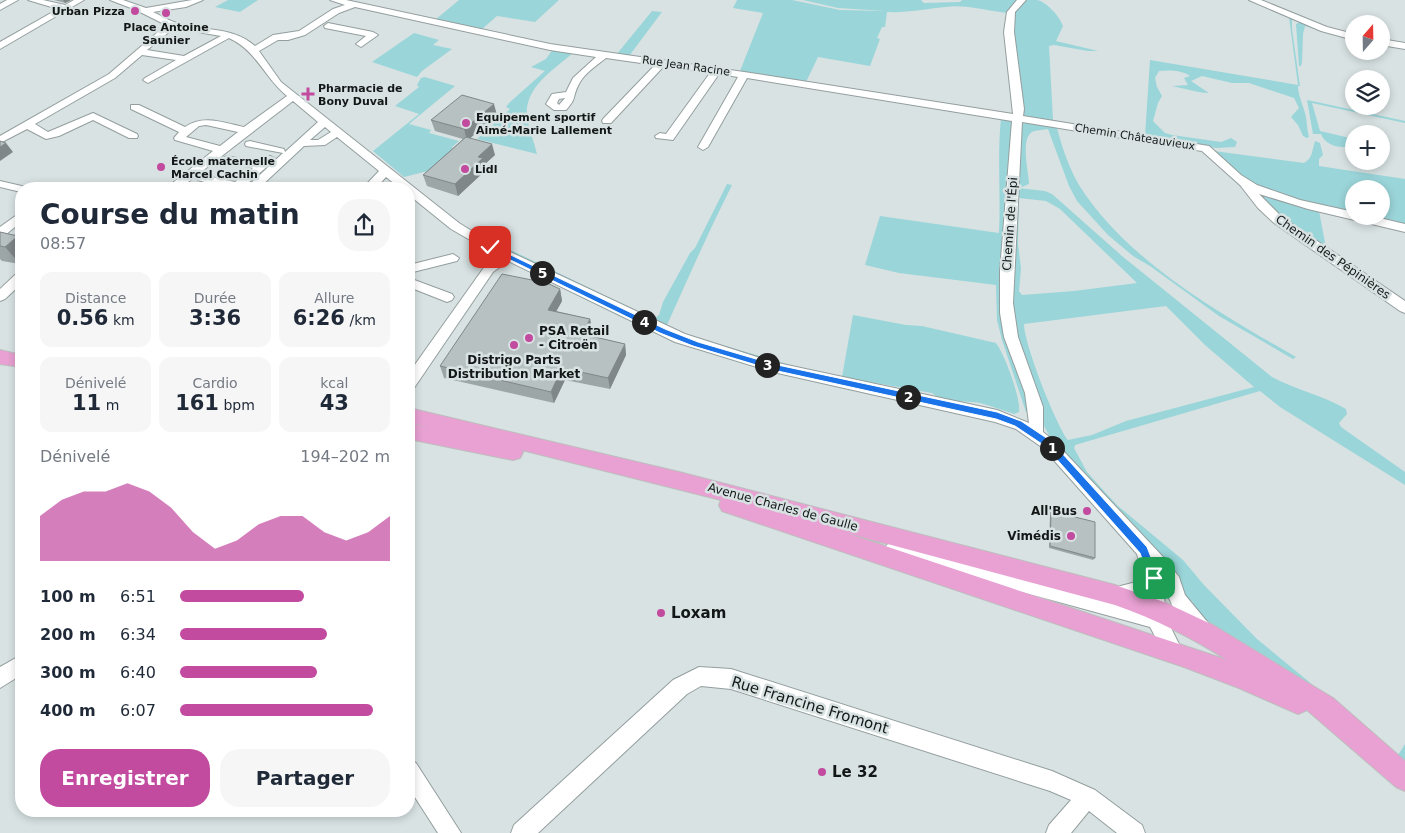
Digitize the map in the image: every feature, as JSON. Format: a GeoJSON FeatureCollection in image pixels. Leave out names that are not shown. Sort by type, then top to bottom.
{"type":"FeatureCollection","features":[{"type":"Feature","properties":{"kind":"main road"},"geometry":{"type":"LineString","coordinates":[[0,357],[15,360]]}},
{"type":"Feature","properties":{"kind":"main road","name":"Avenue Charles de Gaulle"},"geometry":{"type":"LineString","coordinates":[[415,416],[679,480],[1165,610]]}},
{"type":"Feature","properties":{"kind":"main road","name":"Avenue Charles de Gaulle"},"geometry":{"type":"LineString","coordinates":[[415,432],[602,471],[726,504],[818,533],[1175,654]]}},
{"type":"Feature","properties":{"kind":"main road"},"geometry":{"type":"LineString","coordinates":[[1165,610],[1206,633],[1324,707],[1405,778]]}},
{"type":"Feature","properties":{"kind":"main road"},"geometry":{"type":"LineString","coordinates":[[1175,654],[1260,683],[1307,706],[1354,734]]}},
{"type":"Feature","properties":{"kind":"street"},"geometry":{"type":"LineString","coordinates":[[0,7],[14,0]]}},
{"type":"Feature","properties":{"kind":"street"},"geometry":{"type":"LineString","coordinates":[[32,0],[65,8]]}},
{"type":"Feature","properties":{"kind":"street"},"geometry":{"type":"LineString","coordinates":[[0,46],[80,0]]}},
{"type":"Feature","properties":{"kind":"street"},"geometry":{"type":"LineString","coordinates":[[114,0],[142,9],[172,25],[236,37],[254,50],[278,84],[399,182]]}},
{"type":"Feature","properties":{"kind":"street"},"geometry":{"type":"LineString","coordinates":[[142,9],[146,0]]}},
{"type":"Feature","properties":{"kind":"street"},"geometry":{"type":"LineString","coordinates":[[142,9],[190,5],[200,0]]}},
{"type":"Feature","properties":{"kind":"street","name":"Rue Jean Racine"},"geometry":{"type":"LineString","coordinates":[[334,0],[550,47],[744,75],[1018,119]]}},
{"type":"Feature","properties":{"kind":"street"},"geometry":{"type":"LineString","coordinates":[[254,50],[276,38],[295,36],[322,25],[336,11],[374,0]]}},
{"type":"Feature","properties":{"kind":"street","name":"Chemin de l'Épi"},"geometry":{"type":"LineString","coordinates":[[1022,0],[1011,12],[1009,32],[1019,109],[1006,281],[1008,315],[1013,340],[1036,411],[1035,433]]}},
{"type":"Feature","properties":{"kind":"street"},"geometry":{"type":"LineString","coordinates":[[1253,0],[1324,29],[1345,35]]}},
{"type":"Feature","properties":{"kind":"street"},"geometry":{"type":"LineString","coordinates":[[0,140],[112,76],[172,25]]}},
{"type":"Feature","properties":{"kind":"street"},"geometry":{"type":"LineString","coordinates":[[322,25],[374,35],[361,44]]}},
{"type":"Feature","properties":{"kind":"street"},"geometry":{"type":"LineString","coordinates":[[148,80],[225,37]]}},
{"type":"Feature","properties":{"kind":"street"},"geometry":{"type":"LineString","coordinates":[[1390,44],[1405,46]]}},
{"type":"Feature","properties":{"kind":"street"},"geometry":{"type":"LineString","coordinates":[[141,52],[185,59]]}},
{"type":"Feature","properties":{"kind":"street"},"geometry":{"type":"LineString","coordinates":[[570,94],[574,80],[604,55]]}},
{"type":"Feature","properties":{"kind":"street"},"geometry":{"type":"LineString","coordinates":[[607,121],[662,63]]}},
{"type":"Feature","properties":{"kind":"street"},"geometry":{"type":"LineString","coordinates":[[660,136],[669,138],[716,71]]}},
{"type":"Feature","properties":{"kind":"street"},"geometry":{"type":"LineString","coordinates":[[704,148],[744,75]]}},
{"type":"Feature","properties":{"kind":"street"},"geometry":{"type":"LineString","coordinates":[[182,182],[224,154],[246,131],[293,97]]}},
{"type":"Feature","properties":{"kind":"street"},"geometry":{"type":"LineString","coordinates":[[135,107],[186,131]]}},
{"type":"Feature","properties":{"kind":"street"},"geometry":{"type":"LineString","coordinates":[[27,124],[46,136],[93,116],[133,136]]}},
{"type":"Feature","properties":{"kind":"street","name":"Chemin Châteauvieux"},"geometry":{"type":"LineString","coordinates":[[1018,119],[1205,148],[1243,182],[1286,199],[1345,214]]}},
{"type":"Feature","properties":{"kind":"street"},"geometry":{"type":"LineString","coordinates":[[246,131],[206,122],[196,124],[179,138],[261,166]]}},
{"type":"Feature","properties":{"kind":"street"},"geometry":{"type":"LineString","coordinates":[[243,182],[261,166],[302,142],[324,122]]}},
{"type":"Feature","properties":{"kind":"street"},"geometry":{"type":"LineString","coordinates":[[302,142],[314,145],[324,143],[337,132]]}},
{"type":"Feature","properties":{"kind":"street"},"geometry":{"type":"LineString","coordinates":[[250,144],[285,151],[290,155],[259,182]]}},
{"type":"Feature","properties":{"kind":"street"},"geometry":{"type":"LineString","coordinates":[[375,182],[385,171]]}},
{"type":"Feature","properties":{"kind":"street"},"geometry":{"type":"LineString","coordinates":[[202,178],[216,182]]}},
{"type":"Feature","properties":{"kind":"street","name":"Chemin des Pépinières"},"geometry":{"type":"LineString","coordinates":[[1243,182],[1262,205],[1278,220],[1405,308]]}},
{"type":"Feature","properties":{"kind":"street"},"geometry":{"type":"LineString","coordinates":[[0,184],[15,187]]}},
{"type":"Feature","properties":{"kind":"street"},"geometry":{"type":"LineString","coordinates":[[415,195],[455,226],[506,256],[663,331],[696,344],[782,369],[997,416],[1035,433],[1064,461],[1159,565],[1173,583],[1165,610]]}},
{"type":"Feature","properties":{"kind":"street"},"geometry":{"type":"LineString","coordinates":[[0,234],[15,221]]}},
{"type":"Feature","properties":{"kind":"street","name":"Chemin Châteauvieux"},"geometry":{"type":"LineString","coordinates":[[1390,224],[1405,228]]}},
{"type":"Feature","properties":{"kind":"street"},"geometry":{"type":"LineString","coordinates":[[415,375],[489,269],[506,256]]}},
{"type":"Feature","properties":{"kind":"street"},"geometry":{"type":"LineString","coordinates":[[415,268],[453,258]]}},
{"type":"Feature","properties":{"kind":"street"},"geometry":{"type":"LineString","coordinates":[[0,296],[15,282]]}},
{"type":"Feature","properties":{"kind":"street"},"geometry":{"type":"LineString","coordinates":[[415,284],[447,297]]}},
{"type":"Feature","properties":{"kind":"street","name":"Avenue Charles de Gaulle"},"geometry":{"type":"LineString","coordinates":[[818,533],[1165,610]]}},
{"type":"Feature","properties":{"kind":"street"},"geometry":{"type":"LineString","coordinates":[[1144,550],[1156,589],[1165,610],[1175,654]]}},
{"type":"Feature","properties":{"kind":"street"},"geometry":{"type":"LineString","coordinates":[[1115,596],[1144,588],[1154,578]]}},
{"type":"Feature","properties":{"kind":"street"},"geometry":{"type":"LineString","coordinates":[[0,678],[15,668]]}},
{"type":"Feature","properties":{"kind":"street","name":"Rue Francine Fromont"},"geometry":{"type":"LineString","coordinates":[[522,833],[680,687],[698,676],[731,679],[1052,781],[1088,797],[1134,833]]}},
{"type":"Feature","properties":{"kind":"street"},"geometry":{"type":"LineString","coordinates":[[415,779],[450,833]]}},
{"type":"Feature","properties":{"kind":"street"},"geometry":{"type":"LineString","coordinates":[[1057,833],[1088,797]]}},
{"type":"Feature","properties":{"kind":"shaded area"},"geometry":{"type":"Polygon","coordinates":[[[228,0],[258,0],[240,12],[215,7],[228,0]]]}},
{"type":"Feature","properties":{"kind":"shaded area"},"geometry":{"type":"Polygon","coordinates":[[[459,0],[559,0],[535,22],[497,16],[481,30],[435,20],[459,0]]]}},
{"type":"Feature","properties":{"kind":"shaded area"},"geometry":{"type":"Polygon","coordinates":[[[737,0],[792,0],[840,10],[886,11],[838,8],[803,0],[921,0],[924,3],[960,2],[962,0],[1019,0],[1008,13],[953,6],[887,12],[885,27],[882,27],[877,38],[880,39],[870,66],[818,57],[806,82],[740,71],[763,13],[733,8],[737,0]]]}},
{"type":"Feature","properties":{"kind":"shaded area"},"geometry":{"type":"Polygon","coordinates":[[[1024,0],[1041,1],[1056,14],[1063,26],[1056,41],[1098,51],[1054,45],[1049,46],[1053,120],[1145,136],[1150,60],[1298,85],[1289,17],[1292,18],[1300,86],[1298,86],[1298,90],[1306,117],[1309,137],[1303,136],[1298,125],[1291,117],[1299,108],[1294,98],[1249,83],[1232,83],[1202,76],[1191,81],[1209,93],[1190,90],[1172,86],[1188,85],[1184,78],[1190,76],[1171,71],[1159,71],[1155,78],[1162,96],[1153,121],[1165,133],[1221,142],[1231,138],[1237,142],[1235,147],[1216,148],[1024,117],[1021,113],[1012,27],[1015,11],[1024,0]]]}},
{"type":"Feature","properties":{"kind":"shaded area"},"geometry":{"type":"Polygon","coordinates":[[[652,11],[662,12],[629,56],[616,55],[652,11]]]}},
{"type":"Feature","properties":{"kind":"shaded area"},"geometry":{"type":"Polygon","coordinates":[[[1300,22],[1306,23],[1345,37],[1305,26],[1302,62],[1301,66],[1299,66],[1296,24],[1300,22]]]}},
{"type":"Feature","properties":{"kind":"shaded area"},"geometry":{"type":"Polygon","coordinates":[[[414,33],[439,40],[433,45],[452,49],[422,71],[417,77],[372,62],[414,33]]]}},
{"type":"Feature","properties":{"kind":"shaded area"},"geometry":{"type":"Polygon","coordinates":[[[553,49],[574,52],[542,80],[530,96],[527,116],[537,154],[477,139],[510,109],[506,107],[509,103],[545,71],[531,67],[546,59],[553,49]]]}},
{"type":"Feature","properties":{"kind":"shaded area"},"geometry":{"type":"Polygon","coordinates":[[[425,77],[455,86],[409,124],[431,130],[429,133],[459,141],[452,147],[454,152],[432,170],[404,177],[373,151],[419,114],[395,106],[419,87],[417,85],[421,78],[425,77]]]}},
{"type":"Feature","properties":{"kind":"shaded area"},"geometry":{"type":"Polygon","coordinates":[[[746,77],[771,80],[1000,116],[1013,120],[1006,238],[1004,324],[1029,399],[1031,408],[1029,413],[1026,412],[1002,340],[997,320],[996,285],[899,273],[865,265],[880,216],[999,233],[1001,118],[753,78],[747,79],[743,83],[701,156],[746,77]]]}},
{"type":"Feature","properties":{"kind":"shaded area"},"geometry":{"type":"Polygon","coordinates":[[[1307,100],[1345,108],[1345,110],[1312,103],[1320,131],[1345,137],[1345,147],[1329,143],[1321,134],[1313,134],[1307,100]]]}},
{"type":"Feature","properties":{"kind":"shaded area"},"geometry":{"type":"Polygon","coordinates":[[[1368,115],[1405,121],[1405,123],[1368,115]]]}},
{"type":"Feature","properties":{"kind":"shaded area"},"geometry":{"type":"Polygon","coordinates":[[[1043,123],[1191,146],[1209,152],[1244,185],[1263,209],[1405,309],[1405,312],[1275,222],[1207,153],[1196,148],[1057,128],[1066,157],[1079,185],[1122,238],[1177,283],[1236,322],[1296,357],[1293,359],[1219,316],[1150,266],[1133,256],[1108,235],[1077,201],[1069,186],[1048,129],[1034,131],[1028,136],[1026,157],[1029,184],[1022,187],[1017,185],[1015,178],[1018,130],[1022,124],[1043,123]]]}},
{"type":"Feature","properties":{"kind":"shaded area"},"geometry":{"type":"Polygon","coordinates":[[[1315,141],[1320,143],[1323,155],[1319,159],[1319,166],[1405,179],[1405,226],[1390,222],[1390,180],[1345,180],[1345,212],[1277,194],[1247,182],[1214,151],[1304,163],[1311,156],[1315,141]]]}},
{"type":"Feature","properties":{"kind":"shaded area"},"geometry":{"type":"Polygon","coordinates":[[[727,184],[732,185],[667,325],[690,336],[791,365],[712,345],[679,333],[486,240],[488,239],[654,319],[659,315],[663,302],[690,253],[695,248],[727,184]]]}},
{"type":"Feature","properties":{"kind":"shaded area"},"geometry":{"type":"Polygon","coordinates":[[[1018,188],[1045,191],[1052,194],[1122,256],[1272,377],[1346,409],[1347,414],[1339,423],[1341,427],[1405,472],[1405,485],[1280,407],[1260,391],[1075,445],[1074,448],[1087,472],[1118,506],[1183,560],[1204,585],[1257,639],[1398,755],[1405,744],[1405,766],[1212,627],[1199,614],[1192,601],[1188,602],[1050,437],[1044,426],[1040,407],[1012,326],[1018,188]],[[1019,198],[1018,243],[1021,269],[1019,291],[1022,295],[1137,283],[1060,209],[1046,201],[1019,198]],[[1166,306],[1024,324],[1029,348],[1042,384],[1056,418],[1068,440],[1092,435],[1126,421],[1254,387],[1205,345],[1166,306]]]}},
{"type":"Feature","properties":{"kind":"shaded area"},"geometry":{"type":"Polygon","coordinates":[[[1254,191],[1319,211],[1327,253],[1299,234],[1254,191]]]}},
{"type":"Feature","properties":{"kind":"shaded area"},"geometry":{"type":"Polygon","coordinates":[[[853,315],[906,325],[922,326],[996,343],[1012,377],[1018,397],[1019,412],[1014,414],[980,403],[943,399],[932,393],[842,377],[853,315]]]}},
{"type":"Feature","properties":{"kind":"building"},"geometry":{"type":"Polygon","coordinates":[[[462,95],[494,104],[464,129],[431,120],[462,95]]]}},
{"type":"Feature","properties":{"kind":"building"},"geometry":{"type":"Polygon","coordinates":[[[466,137],[492,144],[478,157],[483,158],[455,184],[423,175],[466,137]]]}},
{"type":"Feature","properties":{"kind":"building"},"geometry":{"type":"Polygon","coordinates":[[[0,141],[6,143],[0,147],[0,141]]]}},
{"type":"Feature","properties":{"kind":"building"},"geometry":{"type":"Polygon","coordinates":[[[0,232],[15,235],[15,239],[5,247],[0,246],[0,232]]]}},
{"type":"Feature","properties":{"kind":"building","name":"PSA Retail - Citroën"},"geometry":{"type":"Polygon","coordinates":[[[502,274],[547,283],[560,289],[548,310],[590,319],[582,334],[625,344],[608,378],[562,368],[551,392],[440,366],[502,274]]]}},
{"type":"Feature","properties":{"kind":"building","name":"Vimédis"},"geometry":{"type":"Polygon","coordinates":[[[1051,511],[1095,522],[1095,558],[1050,546],[1051,511]]]}},
{"type":"Feature","properties":{"kind":"place","name":"Urban Pizza"},"geometry":{"type":"Point","coordinates":[135,11]}},
{"type":"Feature","properties":{"kind":"place","name":"Place Antoine Saunier"},"geometry":{"type":"Point","coordinates":[166,13]}},
{"type":"Feature","properties":{"kind":"place","name":"Pharmacie de Bony Duval"},"geometry":{"type":"Point","coordinates":[308,94]}},
{"type":"Feature","properties":{"kind":"place","name":"Equipement sportif Aimé-Marie Lallement"},"geometry":{"type":"Point","coordinates":[466,123]}},
{"type":"Feature","properties":{"kind":"place","name":"École maternelle Marcel Cachin"},"geometry":{"type":"Point","coordinates":[161,167]}},
{"type":"Feature","properties":{"kind":"place","name":"Lidl"},"geometry":{"type":"Point","coordinates":[465,169]}},
{"type":"Feature","properties":{"kind":"place","name":"PSA Retail - Citroën"},"geometry":{"type":"Point","coordinates":[529,338]}},
{"type":"Feature","properties":{"kind":"place","name":"Distrigo Parts Distribution Market"},"geometry":{"type":"Point","coordinates":[514,345]}},
{"type":"Feature","properties":{"kind":"place","name":"All'Bus"},"geometry":{"type":"Point","coordinates":[1087,511]}},
{"type":"Feature","properties":{"kind":"place","name":"Vimédis"},"geometry":{"type":"Point","coordinates":[1071,536]}},
{"type":"Feature","properties":{"kind":"place","name":"Loxam"},"geometry":{"type":"Point","coordinates":[661,613]}},
{"type":"Feature","properties":{"kind":"place","name":"Le 32"},"geometry":{"type":"Point","coordinates":[822,772]}},
{"type":"Feature","properties":{"kind":"route"},"geometry":{"type":"LineString","coordinates":[[490,247],[663,331],[696,344],[773,367],[997,416],[1018,424],[1035,433],[1048,444],[1144,550],[1154,578]]}}]}
